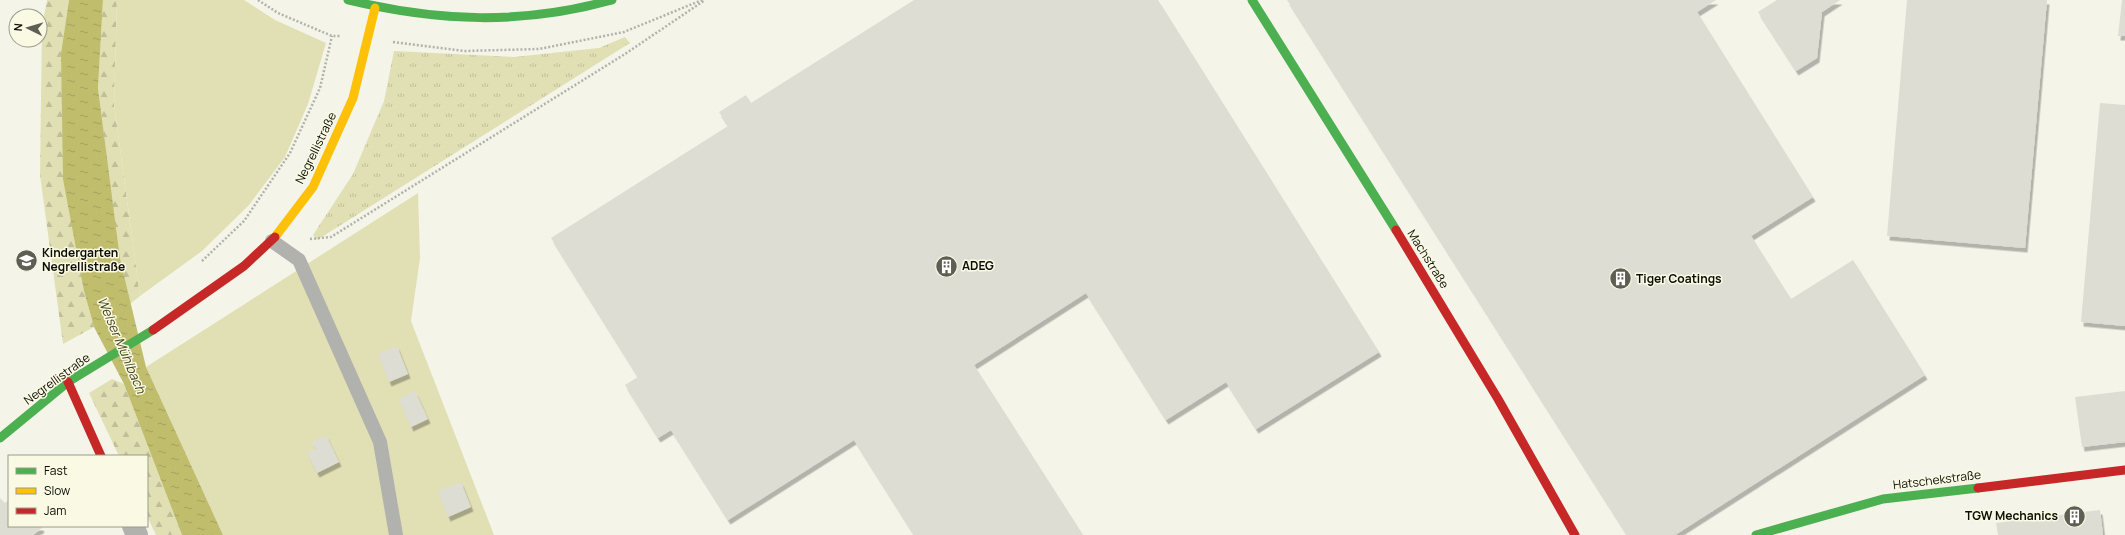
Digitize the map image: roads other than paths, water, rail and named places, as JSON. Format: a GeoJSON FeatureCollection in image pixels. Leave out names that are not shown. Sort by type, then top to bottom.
{"type":"FeatureCollection","features":[{"type":"Feature","properties":{"kind":"street"},"geometry":{"type":"LineString","coordinates":[[348,0],[375,8],[454,18],[534,17],[593,6],[612,0]]}},
{"type":"Feature","properties":{"kind":"street","name":"Machstraße"},"geometry":{"type":"LineString","coordinates":[[1252,0],[1432,289],[1534,459],[1575,535]]}},
{"type":"Feature","properties":{"kind":"street","name":"Negrellistraße"},"geometry":{"type":"LineString","coordinates":[[0,438],[68,382],[141,338],[244,266],[272,241],[312,187],[353,98],[375,8]]}},
{"type":"Feature","properties":{"kind":"street"},"geometry":{"type":"LineString","coordinates":[[68,382],[101,455]]}},
{"type":"Feature","properties":{"kind":"street","name":"Hatschekstraße"},"geometry":{"type":"LineString","coordinates":[[1756,535],[1883,498],[2125,470]]}},
{"type":"Feature","properties":{"kind":"lane"},"geometry":{"type":"LineString","coordinates":[[272,241],[299,260],[380,442],[396,535]]}},
{"type":"Feature","properties":{"kind":"water","name":"Welser Mühlbach"},"geometry":{"type":"Polygon","coordinates":[[[69,0],[103,0],[98,88],[120,259],[146,367],[223,535],[182,535],[124,384],[94,327],[84,291],[63,179],[61,53],[69,0]]]}},
{"type":"Feature","properties":{"kind":"place","name":"Kindergarten Negrellistraße"},"geometry":{"type":"Point","coordinates":[26,260]}},
{"type":"Feature","properties":{"kind":"place","name":"ADEG"},"geometry":{"type":"Point","coordinates":[946,266]}},
{"type":"Feature","properties":{"kind":"place","name":"Tiger Coatings"},"geometry":{"type":"Point","coordinates":[1621,279]}},
{"type":"Feature","properties":{"kind":"place","name":"TGW Mechanics"},"geometry":{"type":"Point","coordinates":[2074,516]}}]}
